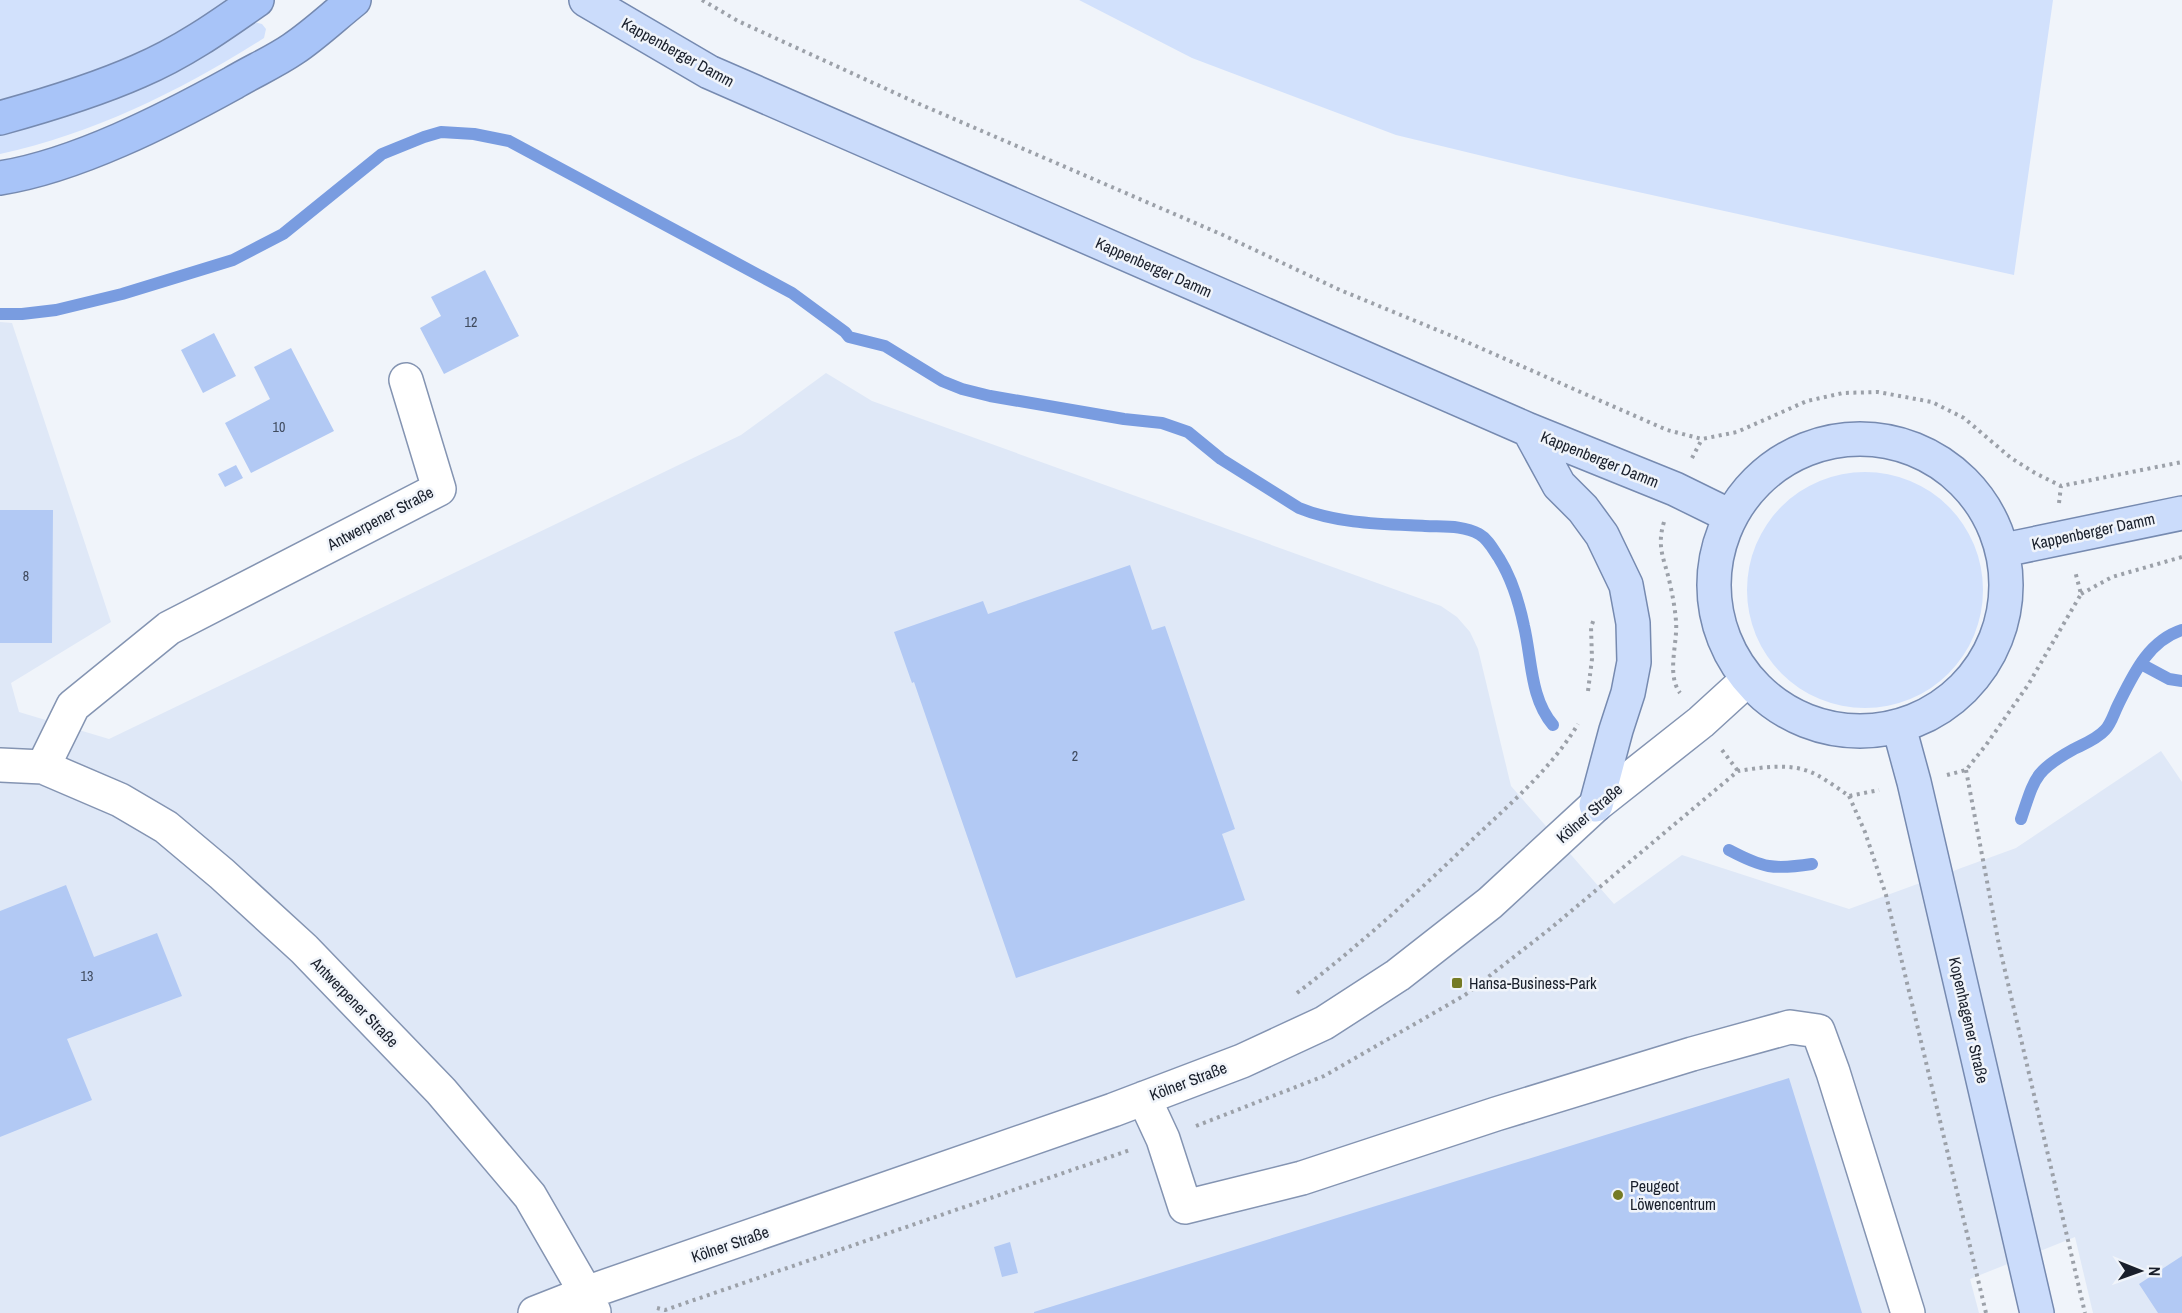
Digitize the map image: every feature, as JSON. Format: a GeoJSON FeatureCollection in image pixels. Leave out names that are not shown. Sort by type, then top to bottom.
{"type":"FeatureCollection","features":[{"type":"Feature","properties":{"kind":"highway"},"geometry":{"type":"LineString","coordinates":[[0,118],[57,102],[141,71],[209,34],[257,0]]}},
{"type":"Feature","properties":{"kind":"highway"},"geometry":{"type":"LineString","coordinates":[[0,178],[20,175],[66,160],[110,143],[191,106],[294,49],[354,0]]}},
{"type":"Feature","properties":{"kind":"main road","name":"Kappenberger Damm"},"geometry":{"type":"LineString","coordinates":[[585,0],[709,72],[1529,430],[1676,489],[1730,516]]}},
{"type":"Feature","properties":{"kind":"main road"},"geometry":{"type":"LineString","coordinates":[[1529,430],[1559,485],[1583,509],[1602,535],[1626,585],[1633,623],[1634,662],[1628,693],[1596,805]]}},
{"type":"Feature","properties":{"kind":"main road"},"geometry":{"type":"LineString","coordinates":[[1853,437],[1903,444],[1948,466],[1983,503],[2004,550],[2007,595],[1998,639],[1974,678],[1941,709],[1899,727],[1858,732],[1816,726],[1779,708],[1748,680],[1725,643],[1714,601],[1716,557],[1730,516],[1761,476],[1803,448],[1853,437]]}},
{"type":"Feature","properties":{"kind":"main road","name":"Kappenberger Damm"},"geometry":{"type":"LineString","coordinates":[[2004,550],[2182,513]]}},
{"type":"Feature","properties":{"kind":"main road","name":"Kopenhagener Straße"},"geometry":{"type":"LineString","coordinates":[[1899,727],[1914,782],[2037,1313]]}},
{"type":"Feature","properties":{"kind":"street","name":"Antwerpener Straße"},"geometry":{"type":"LineString","coordinates":[[43,767],[73,706],[169,628],[439,489],[406,380]]}},
{"type":"Feature","properties":{"kind":"street","name":"Kölner Straße"},"geometry":{"type":"LineString","coordinates":[[535,1313],[590,1303],[1242,1061],[1323,1023],[1398,975],[1490,903],[1596,805],[1701,722],[1748,680]]}},
{"type":"Feature","properties":{"kind":"street","name":"Antwerpener Straße"},"geometry":{"type":"LineString","coordinates":[[0,765],[43,767],[120,800],[166,827],[222,874],[304,949],[441,1090],[530,1196],[590,1303]]}},
{"type":"Feature","properties":{"kind":"street"},"geometry":{"type":"LineString","coordinates":[[1144,1098],[1162,1139],[1185,1207],[1302,1178],[1496,1114],[1692,1054],[1790,1028],[1818,1031],[1833,1072],[1908,1313]]}},
{"type":"Feature","properties":{"kind":"path"},"geometry":{"type":"LineString","coordinates":[[702,0],[738,21],[916,103],[1223,235],[1340,290],[1469,343],[1667,430],[1702,439],[1737,432],[1808,401],[1843,393],[1878,392],[1932,402],[1964,418],[2011,458],[2061,486],[2182,462]]}},
{"type":"Feature","properties":{"kind":"path"},"geometry":{"type":"LineString","coordinates":[[2061,486],[2059,504],[2081,594]]}},
{"type":"Feature","properties":{"kind":"path"},"geometry":{"type":"LineString","coordinates":[[1849,796],[1966,770],[2028,685],[2081,594],[2112,577],[2182,557]]}},
{"type":"Feature","properties":{"kind":"path"},"geometry":{"type":"LineString","coordinates":[[1586,700],[1592,659],[1593,620],[1598,616],[1674,603],[1676,625],[1674,674],[1677,690],[1701,722]]}},
{"type":"Feature","properties":{"kind":"path"},"geometry":{"type":"LineString","coordinates":[[1288,1000],[1345,957],[1434,877],[1525,790],[1566,744],[1582,717]]}},
{"type":"Feature","properties":{"kind":"path"},"geometry":{"type":"LineString","coordinates":[[1738,771],[1765,766],[1790,767],[1815,774],[1849,796],[1865,832],[1886,895],[1986,1313]]}},
{"type":"Feature","properties":{"kind":"path"},"geometry":{"type":"LineString","coordinates":[[1966,770],[1999,945],[2085,1313]]}},
{"type":"Feature","properties":{"kind":"shaded area"},"geometry":{"type":"Polygon","coordinates":[[[0,0],[233,0],[169,41],[119,64],[0,106],[0,0]]]}},
{"type":"Feature","properties":{"kind":"shaded area"},"geometry":{"type":"Polygon","coordinates":[[[1079,0],[2053,0],[2014,275],[1570,177],[1396,135],[1192,58],[1079,0]]]}},
{"type":"Feature","properties":{"kind":"shaded area"},"geometry":{"type":"Polygon","coordinates":[[[254,22],[262,24],[266,29],[264,38],[170,92],[104,122],[36,145],[0,154],[0,133],[186,64],[254,22]]]}},
{"type":"Feature","properties":{"kind":"shaded area","name":"Hansa-Business-Park"},"geometry":{"type":"Polygon","coordinates":[[[0,322],[12,323],[111,622],[11,683],[19,712],[109,739],[741,435],[826,373],[872,401],[1441,606],[1457,617],[1470,632],[1478,649],[1511,786],[1614,904],[1682,855],[1849,909],[2016,848],[2161,751],[2182,782],[2182,1313],[2093,1313],[2075,1237],[1970,1279],[1979,1313],[0,1313],[0,322]]]}},
{"type":"Feature","properties":{"kind":"shaded area"},"geometry":{"type":"Polygon","coordinates":[[[1853,472],[1877,472],[1899,477],[1921,486],[1949,506],[1963,524],[1974,545],[1981,567],[1983,590],[1981,613],[1974,635],[1963,656],[1949,674],[1921,694],[1899,703],[1877,708],[1853,708],[1831,703],[1809,694],[1781,674],[1761,646],[1752,624],[1747,602],[1747,578],[1752,556],[1761,534],[1781,506],[1809,486],[1831,477],[1853,472]]]}},
{"type":"Feature","properties":{"kind":"building"},"geometry":{"type":"Polygon","coordinates":[[[485,270],[519,336],[444,374],[420,328],[441,316],[431,297],[485,270]]]}},
{"type":"Feature","properties":{"kind":"building"},"geometry":{"type":"Polygon","coordinates":[[[214,333],[236,376],[203,393],[181,350],[214,333]]]}},
{"type":"Feature","properties":{"kind":"building"},"geometry":{"type":"Polygon","coordinates":[[[291,348],[334,431],[251,473],[225,423],[270,399],[254,367],[291,348]]]}},
{"type":"Feature","properties":{"kind":"building"},"geometry":{"type":"Polygon","coordinates":[[[236,465],[243,478],[225,487],[218,474],[236,465]]]}},
{"type":"Feature","properties":{"kind":"building"},"geometry":{"type":"Polygon","coordinates":[[[0,510],[53,510],[52,643],[0,643],[0,510]]]}},
{"type":"Feature","properties":{"kind":"building"},"geometry":{"type":"Polygon","coordinates":[[[1130,565],[1152,630],[1165,626],[1235,829],[1222,834],[1245,900],[1016,978],[914,682],[912,683],[894,632],[983,601],[988,614],[1130,565]]]}},
{"type":"Feature","properties":{"kind":"building"},"geometry":{"type":"Polygon","coordinates":[[[66,885],[94,957],[157,933],[182,996],[67,1039],[92,1100],[0,1137],[0,911],[66,885]]]}},
{"type":"Feature","properties":{"kind":"building","name":"Peugeot Löwencentrum"},"geometry":{"type":"Polygon","coordinates":[[[1789,1078],[1862,1313],[1034,1313],[1034,1312],[1789,1078]]]}},
{"type":"Feature","properties":{"kind":"building"},"geometry":{"type":"Polygon","coordinates":[[[1010,1242],[1018,1273],[1002,1277],[994,1247],[1010,1242]]]}},
{"type":"Feature","properties":{"kind":"building"},"geometry":{"type":"Polygon","coordinates":[[[2182,1256],[2182,1313],[2158,1313],[2139,1284],[2182,1256]]]}},
{"type":"Feature","properties":{"kind":"waterway"},"geometry":{"type":"LineString","coordinates":[[0,314],[56,310],[122,294],[233,260],[283,234],[382,154],[424,137],[441,132],[474,134],[509,141],[792,293],[849,337],[885,346],[942,381],[990,396],[1124,419],[1162,423],[1188,432],[1221,459],[1299,508],[1314,513],[1361,522],[1459,528],[1479,534],[1492,548],[1511,582],[1522,617],[1536,691],[1545,714],[1553,725]]}},
{"type":"Feature","properties":{"kind":"waterway"},"geometry":{"type":"LineString","coordinates":[[2021,819],[2033,785],[2043,770],[2105,730],[2143,660],[2160,642],[2182,630]]}},
{"type":"Feature","properties":{"kind":"waterway"},"geometry":{"type":"LineString","coordinates":[[2141,664],[2169,679],[2182,681]]}},
{"type":"Feature","properties":{"kind":"waterway"},"geometry":{"type":"LineString","coordinates":[[1729,850],[1751,861],[1769,866],[1787,867],[1812,864]]}},
{"type":"Feature","properties":{"kind":"place","name":"Hansa-Business-Park"},"geometry":{"type":"Point","coordinates":[1457,983]}},
{"type":"Feature","properties":{"kind":"place","name":"Peugeot Löwencentrum"},"geometry":{"type":"Point","coordinates":[1618,1195]}}]}
